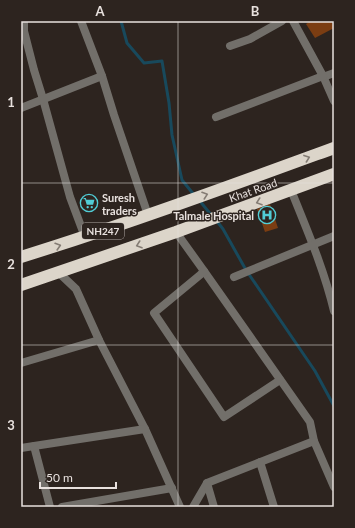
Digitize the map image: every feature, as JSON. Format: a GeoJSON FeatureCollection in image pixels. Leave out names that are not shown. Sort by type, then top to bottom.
{"type":"FeatureCollection","features":[{"type":"Feature","properties":{"kind":"highway","name":"Khat Road"},"geometry":{"type":"LineString","coordinates":[[21,257],[85,237],[226,188],[334,148]]}},
{"type":"Feature","properties":{"kind":"highway","name":"Khat Road"},"geometry":{"type":"LineString","coordinates":[[21,284],[196,225],[334,174]]}},
{"type":"Feature","properties":{"kind":"street"},"geometry":{"type":"LineString","coordinates":[[23,21],[24,31],[34,70],[70,197],[85,237]]}},
{"type":"Feature","properties":{"kind":"street"},"geometry":{"type":"LineString","coordinates":[[81,21],[102,76],[122,141],[148,215]]}},
{"type":"Feature","properties":{"kind":"street"},"geometry":{"type":"LineString","coordinates":[[230,46],[250,39],[282,21]]}},
{"type":"Feature","properties":{"kind":"street"},"geometry":{"type":"LineString","coordinates":[[293,21],[334,101]]}},
{"type":"Feature","properties":{"kind":"street"},"geometry":{"type":"LineString","coordinates":[[216,117],[334,73]]}},
{"type":"Feature","properties":{"kind":"street"},"geometry":{"type":"LineString","coordinates":[[21,108],[102,76]]}},
{"type":"Feature","properties":{"kind":"street"},"geometry":{"type":"LineString","coordinates":[[291,190],[330,283],[334,311]]}},
{"type":"Feature","properties":{"kind":"street"},"geometry":{"type":"LineString","coordinates":[[176,232],[310,422],[314,441],[334,487]]}},
{"type":"Feature","properties":{"kind":"street"},"geometry":{"type":"LineString","coordinates":[[234,277],[334,236]]}},
{"type":"Feature","properties":{"kind":"street"},"geometry":{"type":"LineString","coordinates":[[204,271],[154,313],[224,417],[280,380]]}},
{"type":"Feature","properties":{"kind":"street"},"geometry":{"type":"LineString","coordinates":[[58,272],[76,289],[99,340],[145,429],[180,507]]}},
{"type":"Feature","properties":{"kind":"street"},"geometry":{"type":"LineString","coordinates":[[21,363],[99,340]]}},
{"type":"Feature","properties":{"kind":"street"},"geometry":{"type":"LineString","coordinates":[[21,448],[145,429]]}},
{"type":"Feature","properties":{"kind":"street"},"geometry":{"type":"LineString","coordinates":[[193,507],[206,483],[314,441]]}},
{"type":"Feature","properties":{"kind":"street"},"geometry":{"type":"LineString","coordinates":[[34,446],[50,507]]}},
{"type":"Feature","properties":{"kind":"street"},"geometry":{"type":"LineString","coordinates":[[260,462],[274,507]]}},
{"type":"Feature","properties":{"kind":"street"},"geometry":{"type":"LineString","coordinates":[[206,483],[214,507]]}},
{"type":"Feature","properties":{"kind":"street"},"geometry":{"type":"LineString","coordinates":[[62,507],[172,488]]}},
{"type":"Feature","properties":{"kind":"building"},"geometry":{"type":"Polygon","coordinates":[[[311,21],[331,21],[334,28],[315,38],[306,24],[311,21]]]}},
{"type":"Feature","properties":{"kind":"building"},"geometry":{"type":"Polygon","coordinates":[[[270,204],[278,228],[265,232],[257,209],[270,204]]]}},
{"type":"Feature","properties":{"kind":"waterway"},"geometry":{"type":"LineString","coordinates":[[121,21],[127,43],[144,63],[162,61],[169,103],[172,135],[182,180],[195,196]]}},
{"type":"Feature","properties":{"kind":"waterway"},"geometry":{"type":"LineString","coordinates":[[199,200],[212,216]]}},
{"type":"Feature","properties":{"kind":"waterway"},"geometry":{"type":"LineString","coordinates":[[216,220],[223,229],[246,270],[315,371],[334,406]]}},
{"type":"Feature","properties":{"kind":"place","name":"Suresh traders"},"geometry":{"type":"Point","coordinates":[89,203]}},
{"type":"Feature","properties":{"kind":"place","name":"Talmale Hospital"},"geometry":{"type":"Point","coordinates":[267,215]}}]}
